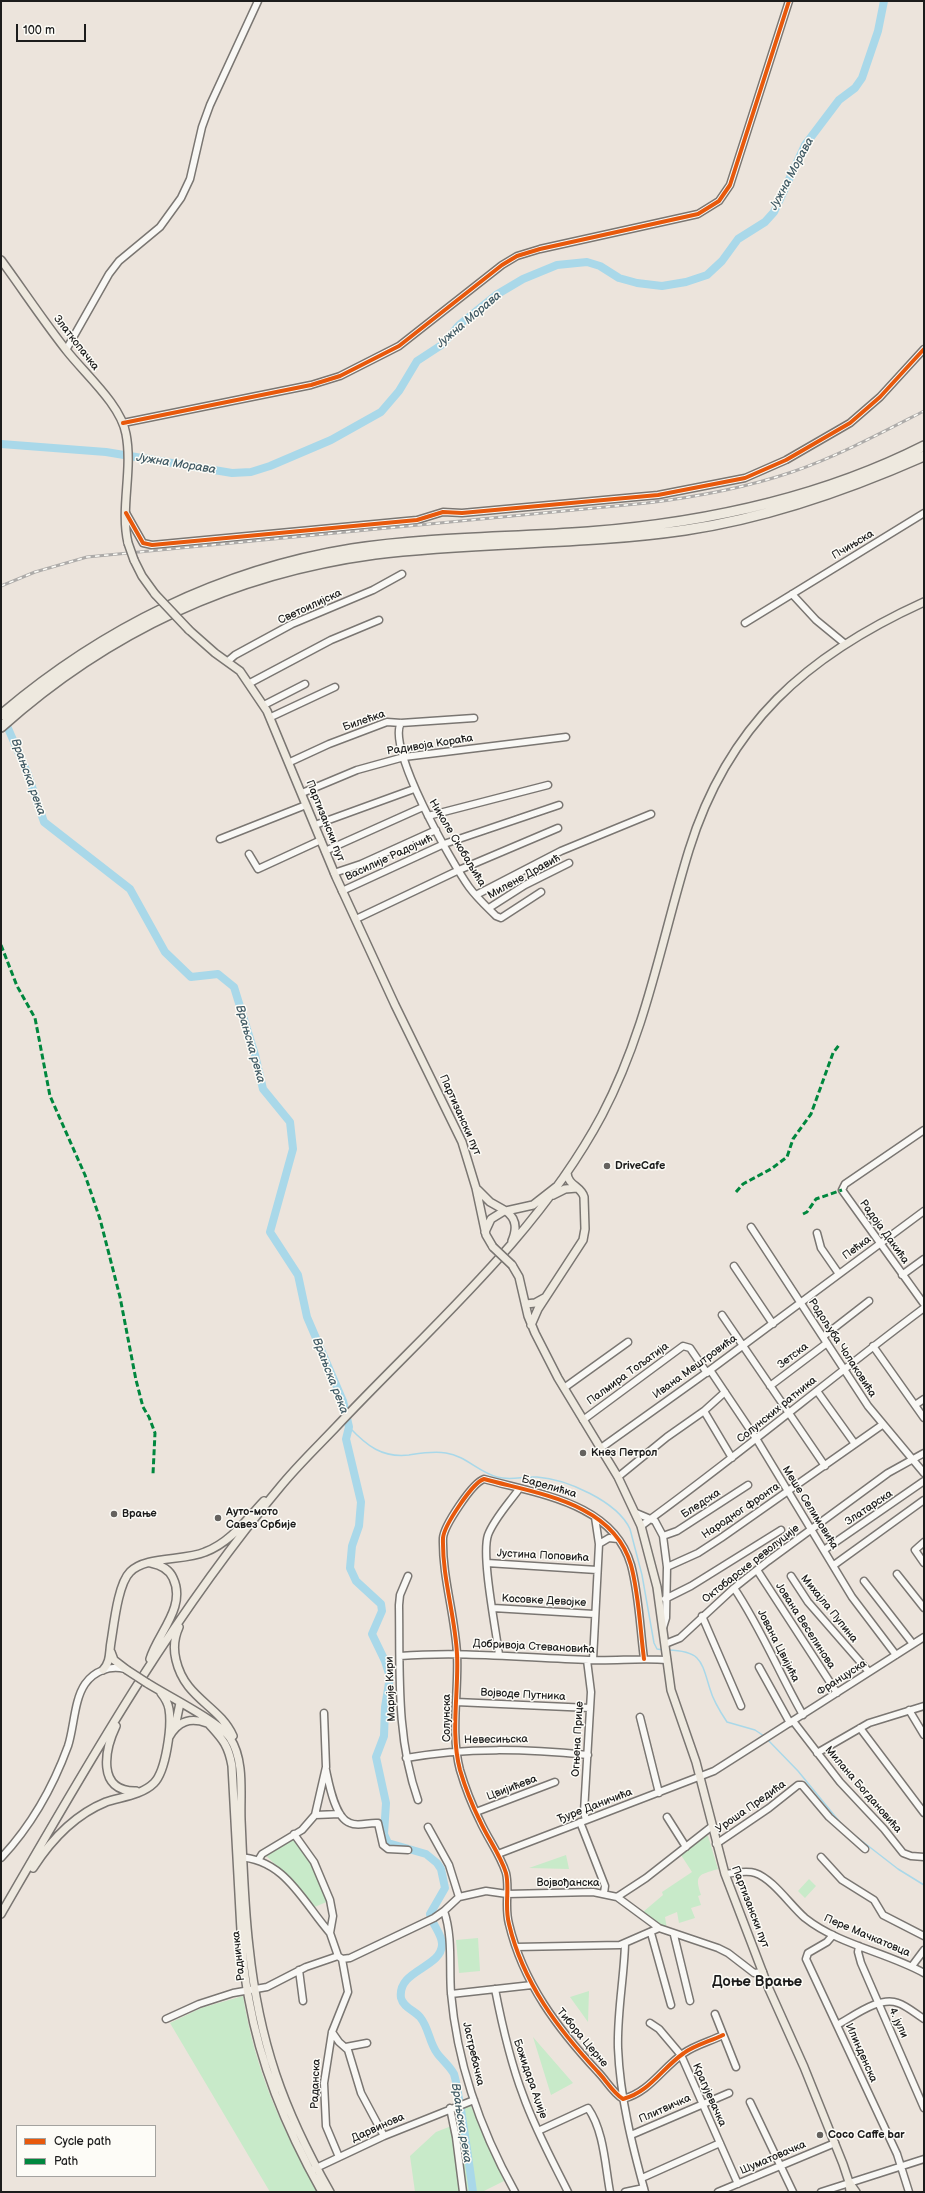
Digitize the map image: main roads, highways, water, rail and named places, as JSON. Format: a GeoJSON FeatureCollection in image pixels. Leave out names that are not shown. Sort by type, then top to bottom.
{"type":"FeatureCollection","features":[{"type":"Feature","properties":{"kind":"highway"},"geometry":{"type":"LineString","coordinates":[[1,727],[7,714],[62,667],[152,613],[217,584],[272,566],[352,549],[403,543],[588,532],[693,520],[767,504],[831,486],[924,446]]}},
{"type":"Feature","properties":{"kind":"highway"},"geometry":{"type":"LineString","coordinates":[[7,714],[75,668],[142,628],[220,592],[271,575],[310,566],[377,554],[591,540],[703,528],[764,514],[824,497],[924,456]]}},
{"type":"Feature","properties":{"kind":"main road","name":"Златкопачка"},"geometry":{"type":"LineString","coordinates":[[1,260],[66,350],[109,401],[123,423],[127,441],[126,489]]}},
{"type":"Feature","properties":{"kind":"main road","name":"Партизански пут"},"geometry":{"type":"LineString","coordinates":[[126,489],[128,543],[142,576],[155,594],[189,630],[240,671],[250,683],[271,717],[342,891],[395,1005],[458,1132],[476,1188],[485,1232],[493,1247],[512,1265],[518,1273],[531,1325],[564,1388],[618,1477],[636,1512],[655,1575],[674,1700],[700,1776],[711,1827],[725,1874],[763,1972],[804,2066],[835,2143],[849,2182],[850,2192]]}},
{"type":"Feature","properties":{"kind":"main road"},"geometry":{"type":"LineString","coordinates":[[1,1914],[121,1710],[149,1665],[200,1590],[279,1488],[347,1415],[481,1277],[510,1245],[567,1173],[598,1121],[624,1069],[649,999],[690,848],[714,786],[742,740],[775,701],[812,666],[844,643],[884,621],[924,602]]}},
{"type":"Feature","properties":{"kind":"main road"},"geometry":{"type":"LineString","coordinates":[[531,1325],[546,1297],[584,1236],[584,1197],[582,1192],[569,1181],[567,1173]]}},
{"type":"Feature","properties":{"kind":"main road"},"geometry":{"type":"LineString","coordinates":[[485,1232],[491,1219],[505,1211],[533,1205],[558,1185]]}},
{"type":"Feature","properties":{"kind":"main road"},"geometry":{"type":"LineString","coordinates":[[476,1188],[490,1202],[513,1217],[516,1227],[510,1245]]}},
{"type":"Feature","properties":{"kind":"main road"},"geometry":{"type":"LineString","coordinates":[[551,1195],[565,1189],[577,1188]]}},
{"type":"Feature","properties":{"kind":"main road"},"geometry":{"type":"LineString","coordinates":[[526,1304],[538,1302],[546,1297]]}},
{"type":"Feature","properties":{"kind":"main road"},"geometry":{"type":"LineString","coordinates":[[103,1670],[109,1662],[115,1620],[125,1580],[132,1570],[143,1564],[197,1555],[222,1543],[242,1525],[266,1498],[279,1488]]}},
{"type":"Feature","properties":{"kind":"main road"},"geometry":{"type":"LineString","coordinates":[[143,1564],[157,1565],[169,1571],[174,1580],[177,1594],[172,1613],[153,1651],[149,1665]]}},
{"type":"Feature","properties":{"kind":"main road"},"geometry":{"type":"LineString","coordinates":[[200,1590],[197,1600],[176,1635],[174,1646],[176,1661],[182,1677],[190,1690],[224,1721],[231,1732],[238,1749],[239,1761]]}},
{"type":"Feature","properties":{"kind":"main road","name":"Радничка"},"geometry":{"type":"LineString","coordinates":[[110,1650],[114,1660],[126,1670],[206,1720],[219,1726],[230,1736],[239,1761],[241,1938],[251,1990],[254,2026],[270,2081],[284,2117],[313,2170],[322,2192]]}},
{"type":"Feature","properties":{"kind":"main road"},"geometry":{"type":"LineString","coordinates":[[22,1877],[29,1874],[60,1833],[83,1813],[106,1802],[142,1790],[152,1785],[160,1775],[168,1740],[169,1710],[161,1692]]}},
{"type":"Feature","properties":{"kind":"main road"},"geometry":{"type":"LineString","coordinates":[[168,1740],[176,1727],[180,1703]]}},
{"type":"Feature","properties":{"kind":"main road"},"geometry":{"type":"LineString","coordinates":[[121,1710],[120,1719],[106,1752],[107,1770],[113,1782],[121,1788],[130,1791],[142,1790]]}},
{"type":"Feature","properties":{"kind":"main road"},"geometry":{"type":"LineString","coordinates":[[176,1727],[187,1720],[206,1720]]}},
{"type":"Feature","properties":{"kind":"main road","name":"Радничка"},"geometry":{"type":"LineString","coordinates":[[206,1720],[220,1734],[230,1753],[240,1857]]}},
{"type":"Feature","properties":{"kind":"main road","name":"Радничка"},"geometry":{"type":"LineString","coordinates":[[313,2170],[330,2192]]}},
{"type":"Feature","properties":{"kind":"main road","name":"Партизански пут"},"geometry":{"type":"LineString","coordinates":[[849,2182],[856,2192]]}},
{"type":"Feature","properties":{"kind":"waterway","name":"Јужна Морава"},"geometry":{"type":"LineString","coordinates":[[1,444],[106,452],[232,473],[251,472],[270,466],[331,440],[381,412],[399,391],[417,361],[443,344],[459,325],[496,295],[523,279],[557,265],[587,262],[600,266],[619,278],[637,283],[662,286],[686,282],[707,275],[722,261],[738,239],[765,222],[774,212],[805,145],[839,100],[855,88],[862,78],[878,31],[884,1]]}},
{"type":"Feature","properties":{"kind":"waterway","name":"Врањска река"},"geometry":{"type":"LineString","coordinates":[[4,719],[27,772],[44,822],[130,889],[165,952],[191,977],[218,974],[234,987],[255,1055],[263,1089],[290,1122],[293,1149],[270,1232],[298,1275],[307,1317],[343,1401],[349,1427],[346,1439],[361,1502],[359,1526],[352,1546],[350,1568],[356,1581],[381,1604],[382,1611],[372,1634],[385,1661],[390,1677],[385,1707],[384,1736],[376,1757],[386,1803],[384,1834],[388,1843],[426,1854],[437,1863],[441,1869],[445,1888],[430,1914],[442,1941],[440,1953],[435,1959],[406,1981],[402,1989],[401,1998],[404,2004],[423,2021],[434,2049],[454,2074],[462,2115],[473,2192]]}},
{"type":"Feature","properties":{"kind":"waterway"},"geometry":{"type":"LineString","coordinates":[[349,1427],[369,1445],[391,1455],[409,1455],[432,1452],[446,1453],[460,1457],[490,1475],[507,1479],[532,1477],[549,1479],[576,1487],[603,1501],[614,1509],[630,1529],[642,1575],[654,1643],[657,1649],[664,1650]]}},
{"type":"Feature","properties":{"kind":"waterway"},"geometry":{"type":"LineString","coordinates":[[668,1650],[687,1652],[698,1659],[704,1671],[713,1698],[727,1722],[755,1730],[764,1736]]}},
{"type":"Feature","properties":{"kind":"waterway"},"geometry":{"type":"LineString","coordinates":[[767,1739],[798,1771],[843,1826]]}},
{"type":"Feature","properties":{"kind":"waterway"},"geometry":{"type":"LineString","coordinates":[[849,1831],[898,1869],[924,1885]]}},
{"type":"Feature","properties":{"kind":"railway"},"geometry":{"type":"LineString","coordinates":[[1,586],[35,572],[87,557],[647,503],[702,495],[756,483],[809,466],[859,444],[924,411]]}},
{"type":"Feature","properties":{"kind":"place","name":"DriveCafe"},"geometry":{"type":"Point","coordinates":[607,1166]}},
{"type":"Feature","properties":{"kind":"place","name":"Кнез Петрол"},"geometry":{"type":"Point","coordinates":[583,1453]}},
{"type":"Feature","properties":{"kind":"place","name":"Врање"},"geometry":{"type":"Point","coordinates":[114,1514]}},
{"type":"Feature","properties":{"kind":"place","name":"Ауто-мото Савез Србије"},"geometry":{"type":"Point","coordinates":[218,1518]}},
{"type":"Feature","properties":{"kind":"place","name":"Coco Caffe bar"},"geometry":{"type":"Point","coordinates":[820,2135]}},
{"type":"Feature","properties":{"kind":"district","name":"Доње Врање"},"geometry":{"type":"Point","coordinates":[757,1982]}}]}
